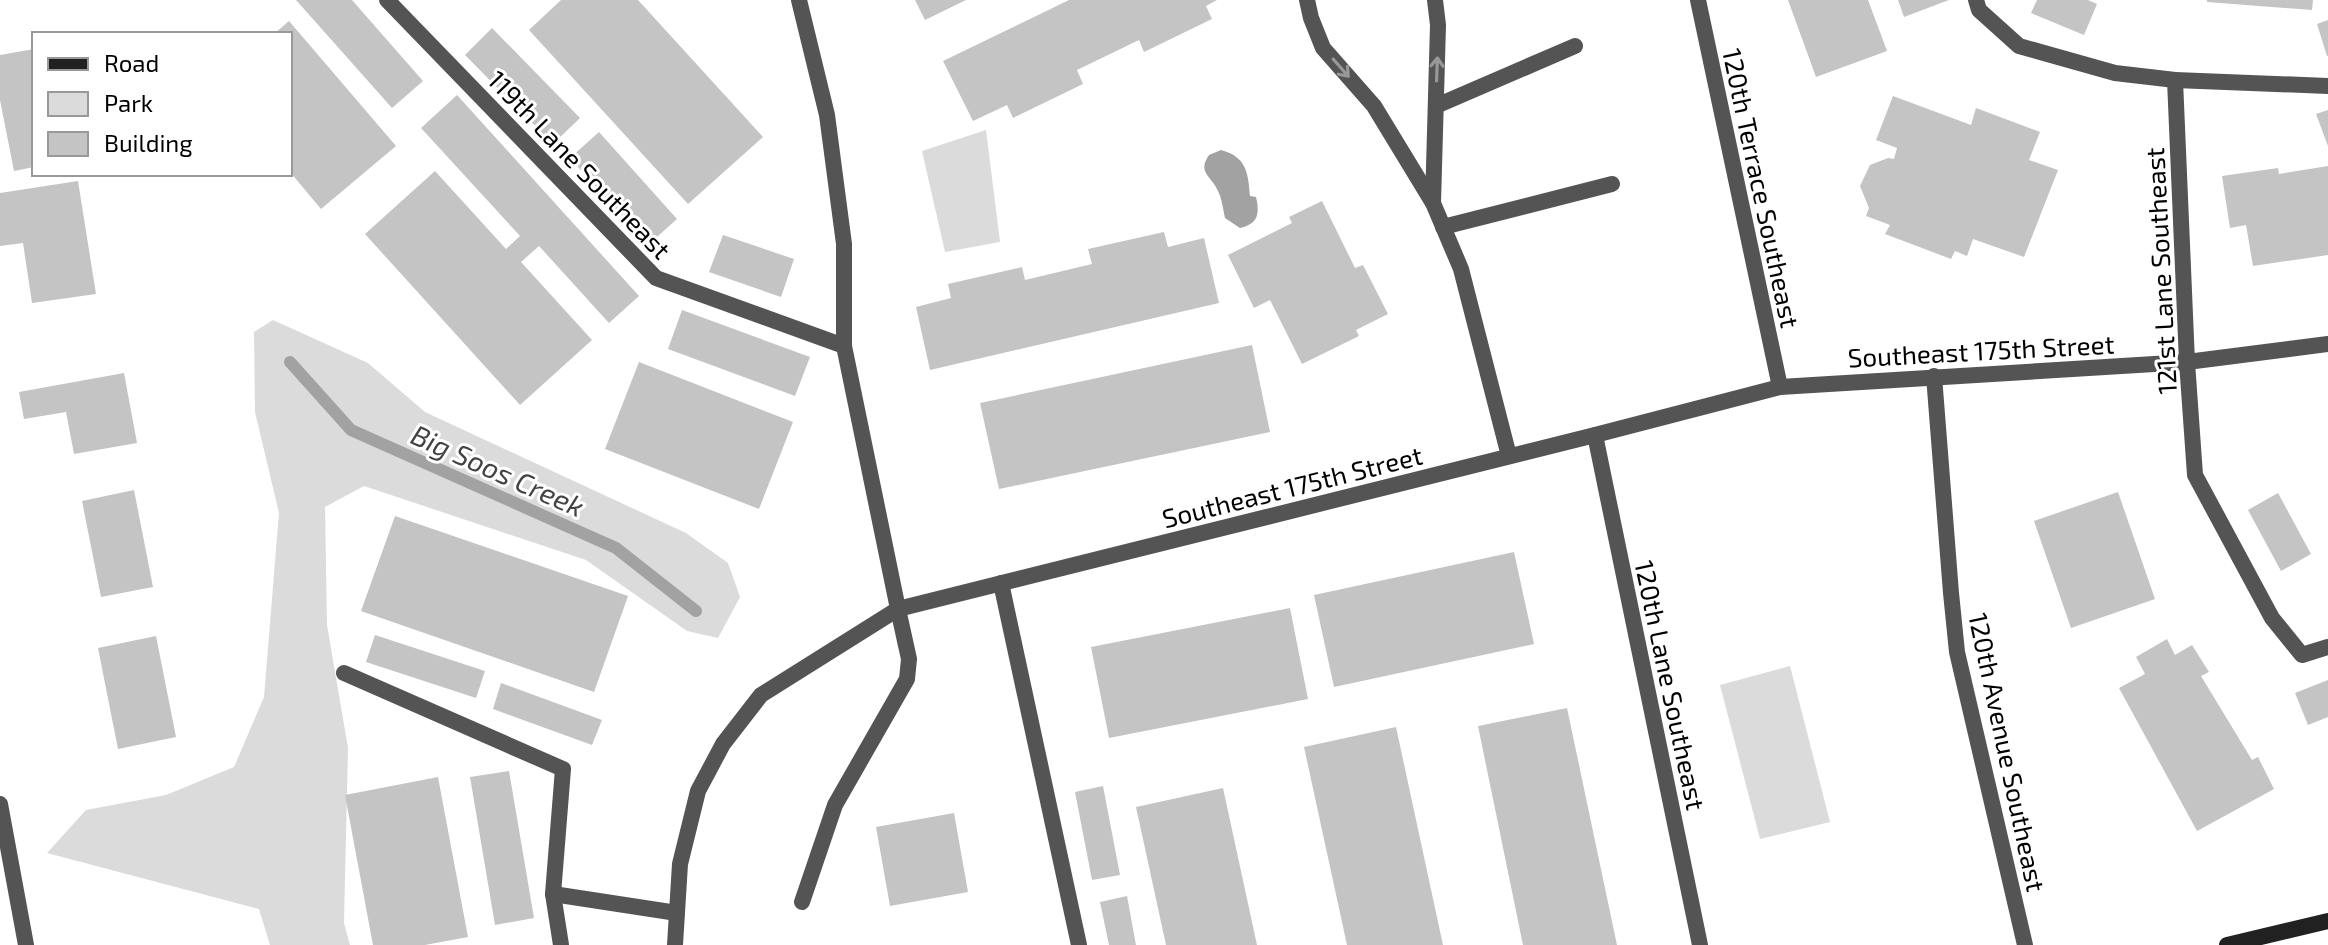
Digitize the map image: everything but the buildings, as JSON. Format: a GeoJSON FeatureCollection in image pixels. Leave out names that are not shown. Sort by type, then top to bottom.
{"type":"FeatureCollection","features":[{"type":"Feature","properties":{"kind":"main road"},"geometry":{"type":"LineString","coordinates":[[2227,945],[2328,921]]}},
{"type":"Feature","properties":{"kind":"street","name":"119th Lane Southeast"},"geometry":{"type":"LineString","coordinates":[[387,0],[656,278],[844,346]]}},
{"type":"Feature","properties":{"kind":"street"},"geometry":{"type":"LineString","coordinates":[[799,0],[827,115],[842,230],[844,346],[909,659],[907,679],[835,805],[802,902]]}},
{"type":"Feature","properties":{"kind":"street"},"geometry":{"type":"LineString","coordinates":[[1307,0],[1323,48],[1374,106],[1433,203],[1461,269],[1509,456]]}},
{"type":"Feature","properties":{"kind":"street"},"geometry":{"type":"LineString","coordinates":[[1433,203],[1438,25],[1435,0]]}},
{"type":"Feature","properties":{"kind":"street","name":"120th Terrace Southeast"},"geometry":{"type":"LineString","coordinates":[[1698,0],[1780,387]]}},
{"type":"Feature","properties":{"kind":"street"},"geometry":{"type":"LineString","coordinates":[[1976,0],[1979,10],[2019,46],[2115,73],[2175,80],[2328,86]]}},
{"type":"Feature","properties":{"kind":"street"},"geometry":{"type":"LineString","coordinates":[[1436,106],[1575,46]]}},
{"type":"Feature","properties":{"kind":"street","name":"121st Lane Southeast"},"geometry":{"type":"LineString","coordinates":[[2175,80],[2195,475],[2272,618],[2302,655],[2328,647]]}},
{"type":"Feature","properties":{"kind":"street"},"geometry":{"type":"LineString","coordinates":[[1443,227],[1612,184]]}},
{"type":"Feature","properties":{"kind":"street","name":"Southeast 175th Street"},"geometry":{"type":"LineString","coordinates":[[675,945],[680,864],[698,791],[723,744],[761,695],[898,609],[1780,387],[2187,362],[2328,344]]}},
{"type":"Feature","properties":{"kind":"street","name":"120th Avenue Southeast"},"geometry":{"type":"LineString","coordinates":[[1934,376],[1957,652],[2025,945]]}},
{"type":"Feature","properties":{"kind":"street","name":"120th Lane Southeast"},"geometry":{"type":"LineString","coordinates":[[1595,435],[1700,945]]}},
{"type":"Feature","properties":{"kind":"street"},"geometry":{"type":"LineString","coordinates":[[1001,583],[1079,945]]}},
{"type":"Feature","properties":{"kind":"street"},"geometry":{"type":"LineString","coordinates":[[344,673],[563,769],[553,894],[561,945]]}},
{"type":"Feature","properties":{"kind":"street"},"geometry":{"type":"LineString","coordinates":[[0,804],[26,945]]}},
{"type":"Feature","properties":{"kind":"street"},"geometry":{"type":"LineString","coordinates":[[553,894],[677,913]]}},
{"type":"Feature","properties":{"kind":"green space"},"geometry":{"type":"Polygon","coordinates":[[[986,130],[1000,242],[945,252],[922,151],[986,130]]]}},
{"type":"Feature","properties":{"kind":"green space"},"geometry":{"type":"Polygon","coordinates":[[[273,320],[368,363],[425,412],[686,533],[728,563],[740,597],[718,638],[687,631],[586,560],[364,486],[325,507],[327,625],[348,748],[344,923],[350,945],[270,945],[259,909],[47,853],[86,810],[166,795],[234,767],[264,697],[279,513],[255,412],[254,332],[273,320]]]}},
{"type":"Feature","properties":{"kind":"green space"},"geometry":{"type":"Polygon","coordinates":[[[1790,666],[1830,822],[1760,839],[1720,685],[1790,666]]]}},
{"type":"Feature","properties":{"kind":"shaded area"},"geometry":{"type":"Polygon","coordinates":[[[1221,150],[1241,162],[1247,173],[1250,196],[1256,197],[1258,208],[1254,221],[1240,228],[1225,218],[1219,194],[1204,166],[1209,155],[1221,150]]]}},
{"type":"Feature","properties":{"kind":"waterway","name":"Big Soos Creek"},"geometry":{"type":"LineString","coordinates":[[290,362],[351,430],[616,548],[696,611]]}}]}
